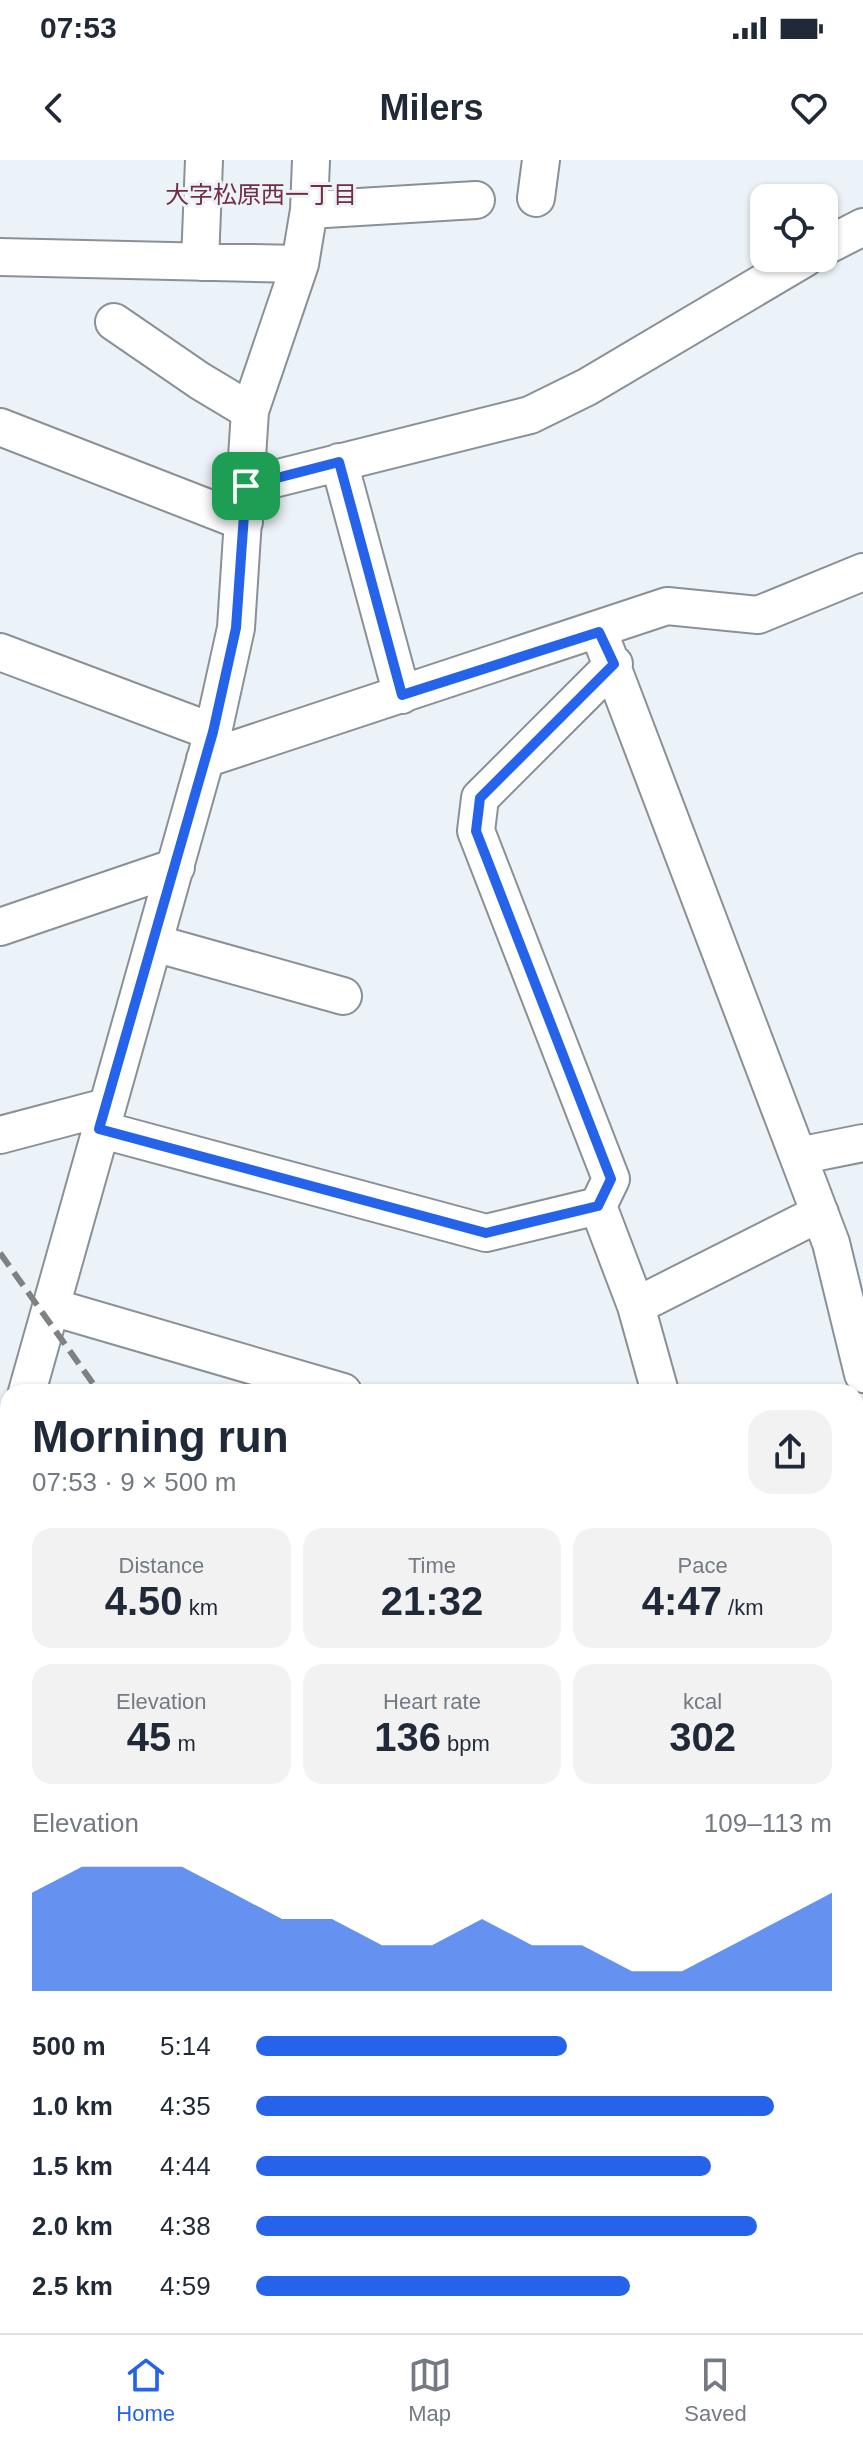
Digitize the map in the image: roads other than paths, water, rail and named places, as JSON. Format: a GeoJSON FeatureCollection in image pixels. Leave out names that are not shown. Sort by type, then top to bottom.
{"type":"FeatureCollection","features":[{"type":"Feature","properties":{"kind":"street"},"geometry":{"type":"LineString","coordinates":[[200,262],[204,160]]}},
{"type":"Feature","properties":{"kind":"street"},"geometry":{"type":"LineString","coordinates":[[19,1384],[52,1307],[209,746],[236,628],[250,411],[300,264],[309,210],[311,160]]}},
{"type":"Feature","properties":{"kind":"street"},"geometry":{"type":"LineString","coordinates":[[536,198],[541,160]]}},
{"type":"Feature","properties":{"kind":"street"},"geometry":{"type":"LineString","coordinates":[[309,210],[476,200]]}},
{"type":"Feature","properties":{"kind":"street"},"geometry":{"type":"LineString","coordinates":[[838,240],[863,227]]}},
{"type":"Feature","properties":{"kind":"street"},"geometry":{"type":"LineString","coordinates":[[0,257],[300,264]]}},
{"type":"Feature","properties":{"kind":"street"},"geometry":{"type":"LineString","coordinates":[[246,486],[530,415],[587,387],[781,272]]}},
{"type":"Feature","properties":{"kind":"street"},"geometry":{"type":"LineString","coordinates":[[114,322],[250,411]]}},
{"type":"Feature","properties":{"kind":"street"},"geometry":{"type":"LineString","coordinates":[[0,427],[244,522]]}},
{"type":"Feature","properties":{"kind":"street"},"geometry":{"type":"LineString","coordinates":[[339,462],[402,695]]}},
{"type":"Feature","properties":{"kind":"street"},"geometry":{"type":"LineString","coordinates":[[0,652],[209,746],[402,695],[599,632],[667,606],[758,615],[863,572]]}},
{"type":"Feature","properties":{"kind":"street"},"geometry":{"type":"LineString","coordinates":[[599,632],[614,664],[831,1243],[863,1374]]}},
{"type":"Feature","properties":{"kind":"street"},"geometry":{"type":"LineString","coordinates":[[614,664],[480,798],[476,831],[611,1179],[598,1206],[636,1306],[658,1384]]}},
{"type":"Feature","properties":{"kind":"street"},"geometry":{"type":"LineString","coordinates":[[0,927],[176,867]]}},
{"type":"Feature","properties":{"kind":"street"},"geometry":{"type":"LineString","coordinates":[[154,943],[343,996]]}},
{"type":"Feature","properties":{"kind":"street"},"geometry":{"type":"LineString","coordinates":[[0,1135],[103,1118],[486,1233],[598,1206]]}},
{"type":"Feature","properties":{"kind":"street"},"geometry":{"type":"LineString","coordinates":[[798,1156],[863,1143]]}},
{"type":"Feature","properties":{"kind":"street"},"geometry":{"type":"LineString","coordinates":[[636,1306],[820,1213]]}},
{"type":"Feature","properties":{"kind":"street"},"geometry":{"type":"LineString","coordinates":[[52,1307],[273,1382]]}},
{"type":"Feature","properties":{"kind":"railway"},"geometry":{"type":"LineString","coordinates":[[0,1253],[93,1384]]}},
{"type":"Feature","properties":{"kind":"district","name":"大字松原西一丁目"},"geometry":{"type":"Point","coordinates":[261,194]}}]}
